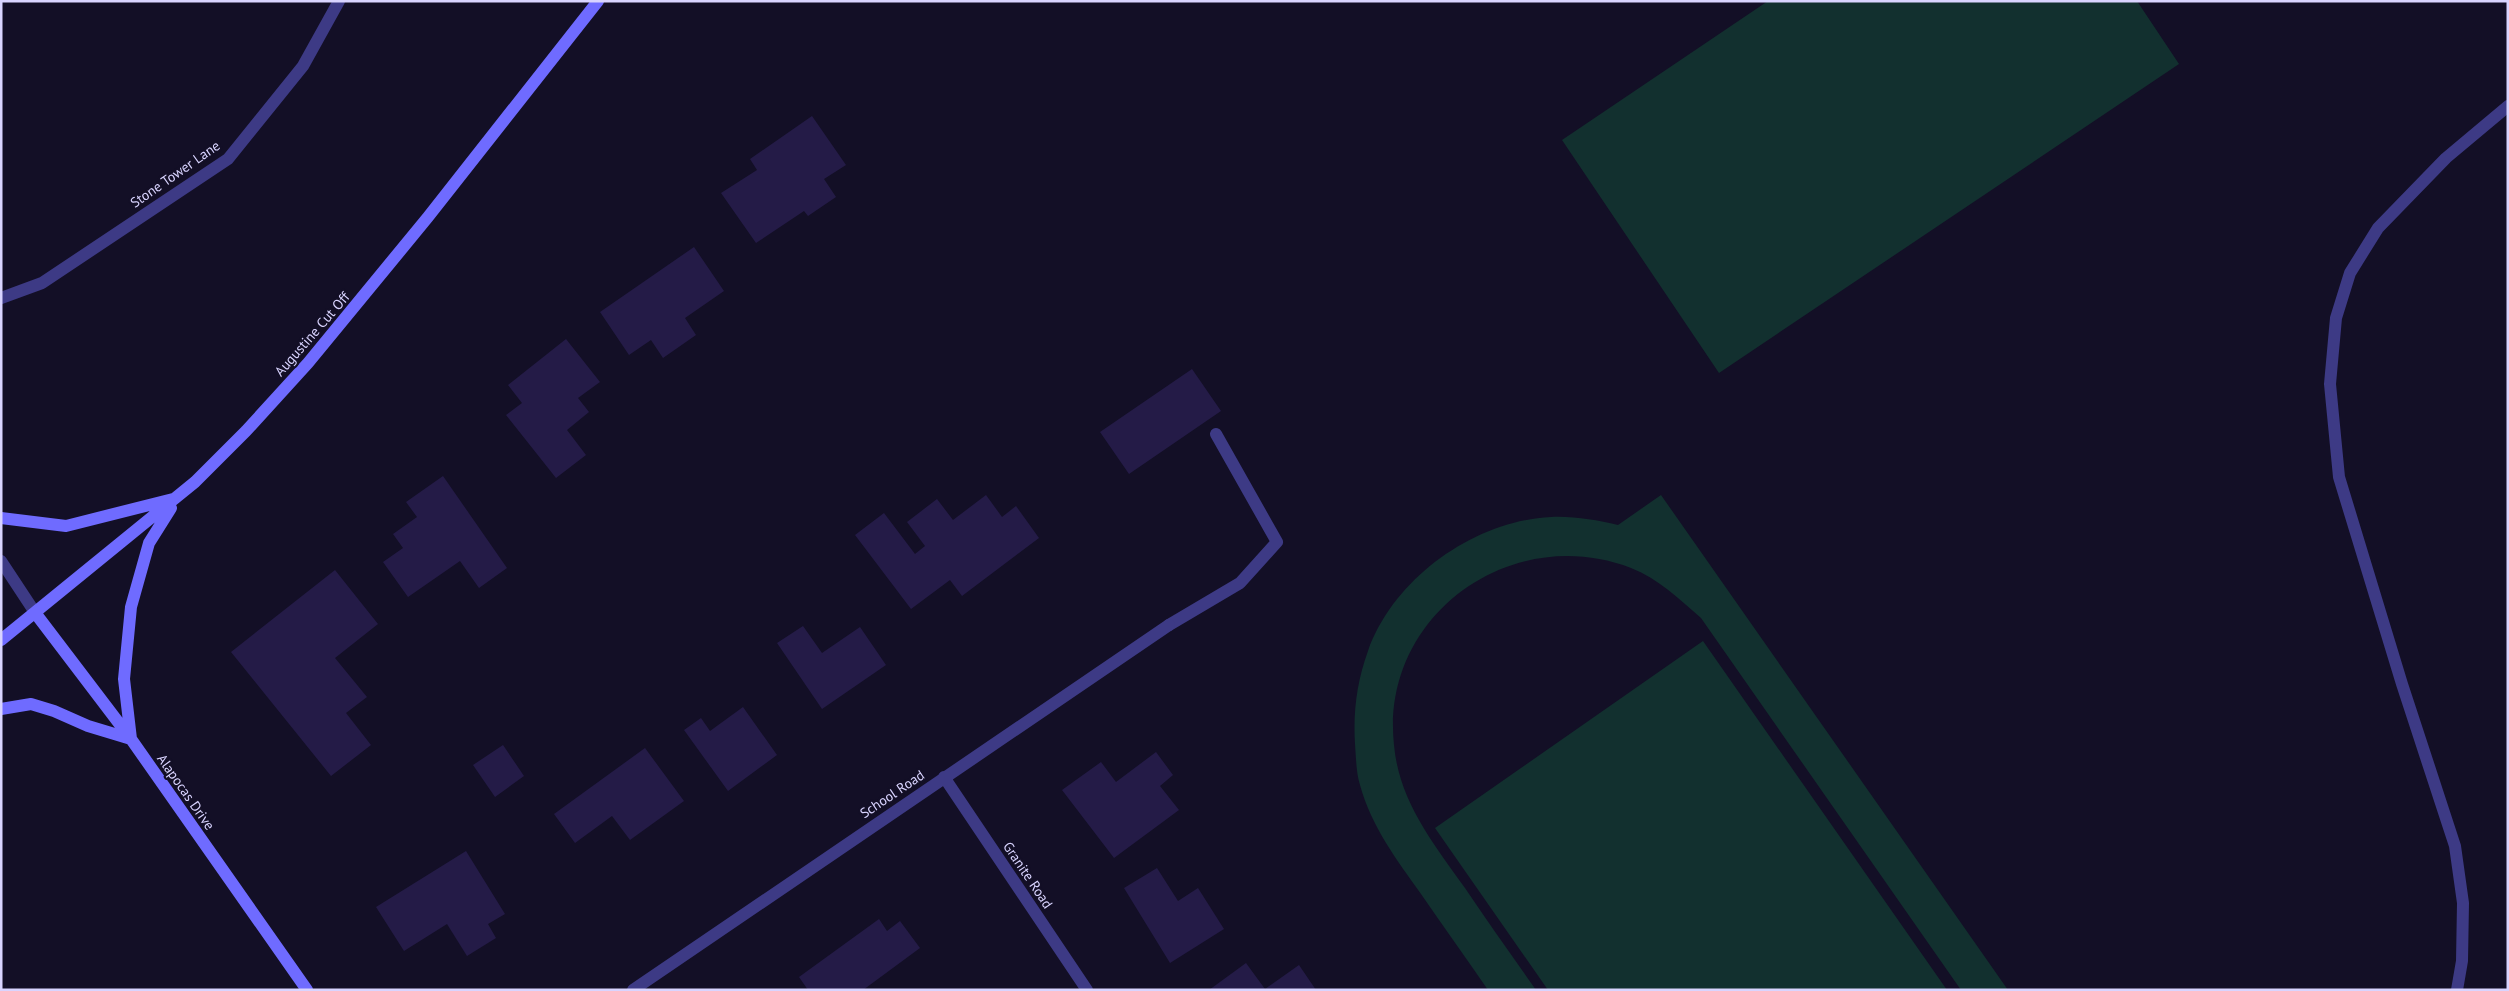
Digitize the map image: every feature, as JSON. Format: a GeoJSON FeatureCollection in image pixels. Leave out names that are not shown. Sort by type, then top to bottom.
{"type":"FeatureCollection","features":[{"type":"Feature","properties":{"kind":"street","name":"Stone Tower Lane"},"geometry":{"type":"LineString","coordinates":[[1,298],[42,283],[228,159],[303,66],[339,1]]}},
{"type":"Feature","properties":{"kind":"street","name":"Augustine Cut Off"},"geometry":{"type":"LineString","coordinates":[[1,640],[36,614],[202,476],[308,363],[428,217],[598,1]]}},
{"type":"Feature","properties":{"kind":"street"},"geometry":{"type":"LineString","coordinates":[[2457,990],[2462,961],[2463,903],[2454,846],[2402,684],[2340,477],[2330,384],[2336,318],[2350,273],[2378,228],[2446,158],[2508,106]]}},
{"type":"Feature","properties":{"kind":"street","name":"School Road"},"geometry":{"type":"LineString","coordinates":[[633,990],[944,776],[1169,625],[1240,584],[1277,542],[1216,434]]}},
{"type":"Feature","properties":{"kind":"street"},"geometry":{"type":"LineString","coordinates":[[1,518],[66,526],[178,497]]}},
{"type":"Feature","properties":{"kind":"street"},"geometry":{"type":"LineString","coordinates":[[1,709],[31,704],[54,711],[88,726],[131,739],[124,679],[131,607],[149,543],[178,497]]}},
{"type":"Feature","properties":{"kind":"street"},"geometry":{"type":"LineString","coordinates":[[1,562],[36,614]]}},
{"type":"Feature","properties":{"kind":"street","name":"Alapocas Drive"},"geometry":{"type":"LineString","coordinates":[[36,614],[131,739],[308,990]]}},
{"type":"Feature","properties":{"kind":"street","name":"Granite Road"},"geometry":{"type":"LineString","coordinates":[[944,776],[1086,990]]}},
{"type":"Feature","properties":{"kind":"green space"},"geometry":{"type":"Polygon","coordinates":[[[1768,1],[2137,1],[2179,64],[1719,373],[1562,140],[1768,1]]]}},
{"type":"Feature","properties":{"kind":"green space"},"geometry":{"type":"Polygon","coordinates":[[[1661,495],[2008,990],[1961,990],[1701,618],[1651,578],[1631,568],[1586,557],[1542,558],[1500,570],[1463,590],[1431,620],[1408,656],[1395,698],[1394,745],[1397,765],[1410,803],[1430,838],[1536,990],[1488,990],[1394,855],[1378,829],[1365,800],[1357,770],[1355,744],[1357,697],[1364,662],[1380,624],[1397,600],[1417,578],[1440,558],[1466,542],[1494,529],[1522,521],[1551,517],[1585,519],[1618,525],[1661,495]]]}},
{"type":"Feature","properties":{"kind":"green space"},"geometry":{"type":"Polygon","coordinates":[[[1703,641],[1947,990],[1548,990],[1435,828],[1703,641]]]}},
{"type":"Feature","properties":{"kind":"building"},"geometry":{"type":"Polygon","coordinates":[[[812,116],[846,165],[824,179],[836,197],[808,216],[804,211],[756,243],[721,193],[757,170],[750,159],[812,116]]]}},
{"type":"Feature","properties":{"kind":"building"},"geometry":{"type":"Polygon","coordinates":[[[694,247],[724,291],[685,318],[696,335],[663,358],[651,340],[629,355],[600,312],[694,247]]]}},
{"type":"Feature","properties":{"kind":"building"},"geometry":{"type":"Polygon","coordinates":[[[566,339],[600,382],[578,398],[589,412],[567,430],[586,455],[556,478],[506,415],[522,403],[508,385],[566,339]]]}},
{"type":"Feature","properties":{"kind":"building"},"geometry":{"type":"Polygon","coordinates":[[[1192,369],[1221,411],[1129,474],[1100,432],[1192,369]]]}},
{"type":"Feature","properties":{"kind":"building"},"geometry":{"type":"Polygon","coordinates":[[[443,476],[507,568],[479,588],[460,561],[408,597],[383,562],[403,548],[393,534],[417,517],[406,502],[443,476]]]}},
{"type":"Feature","properties":{"kind":"building"},"geometry":{"type":"Polygon","coordinates":[[[986,495],[1002,517],[1016,506],[1039,538],[962,596],[950,580],[911,609],[855,535],[884,513],[915,554],[925,546],[907,522],[937,499],[953,520],[986,495]]]}},
{"type":"Feature","properties":{"kind":"building"},"geometry":{"type":"Polygon","coordinates":[[[335,570],[378,624],[335,658],[367,697],[346,713],[371,745],[331,776],[231,652],[335,570]]]}},
{"type":"Feature","properties":{"kind":"building"},"geometry":{"type":"Polygon","coordinates":[[[803,626],[822,653],[860,627],[886,665],[822,709],[777,643],[803,626]]]}},
{"type":"Feature","properties":{"kind":"building"},"geometry":{"type":"Polygon","coordinates":[[[743,707],[777,755],[728,791],[684,730],[701,718],[710,731],[743,707]]]}},
{"type":"Feature","properties":{"kind":"building"},"geometry":{"type":"Polygon","coordinates":[[[503,745],[524,776],[495,797],[473,765],[503,745]]]}},
{"type":"Feature","properties":{"kind":"building"},"geometry":{"type":"Polygon","coordinates":[[[645,748],[684,801],[630,840],[612,816],[575,843],[554,814],[645,748]]]}},
{"type":"Feature","properties":{"kind":"building"},"geometry":{"type":"Polygon","coordinates":[[[1156,752],[1173,775],[1160,786],[1179,810],[1114,858],[1062,790],[1101,762],[1116,782],[1156,752]]]}},
{"type":"Feature","properties":{"kind":"building"},"geometry":{"type":"Polygon","coordinates":[[[466,851],[505,914],[488,924],[496,938],[467,956],[447,924],[404,951],[376,907],[466,851]]]}},
{"type":"Feature","properties":{"kind":"building"},"geometry":{"type":"Polygon","coordinates":[[[1157,868],[1178,901],[1198,888],[1224,929],[1170,963],[1124,888],[1157,868]]]}},
{"type":"Feature","properties":{"kind":"building"},"geometry":{"type":"Polygon","coordinates":[[[879,919],[887,931],[900,921],[920,948],[863,990],[808,990],[799,977],[879,919]]]}},
{"type":"Feature","properties":{"kind":"building"},"geometry":{"type":"Polygon","coordinates":[[[1246,963],[1265,989],[1299,965],[1316,990],[1209,990],[1246,963]]]}}]}
